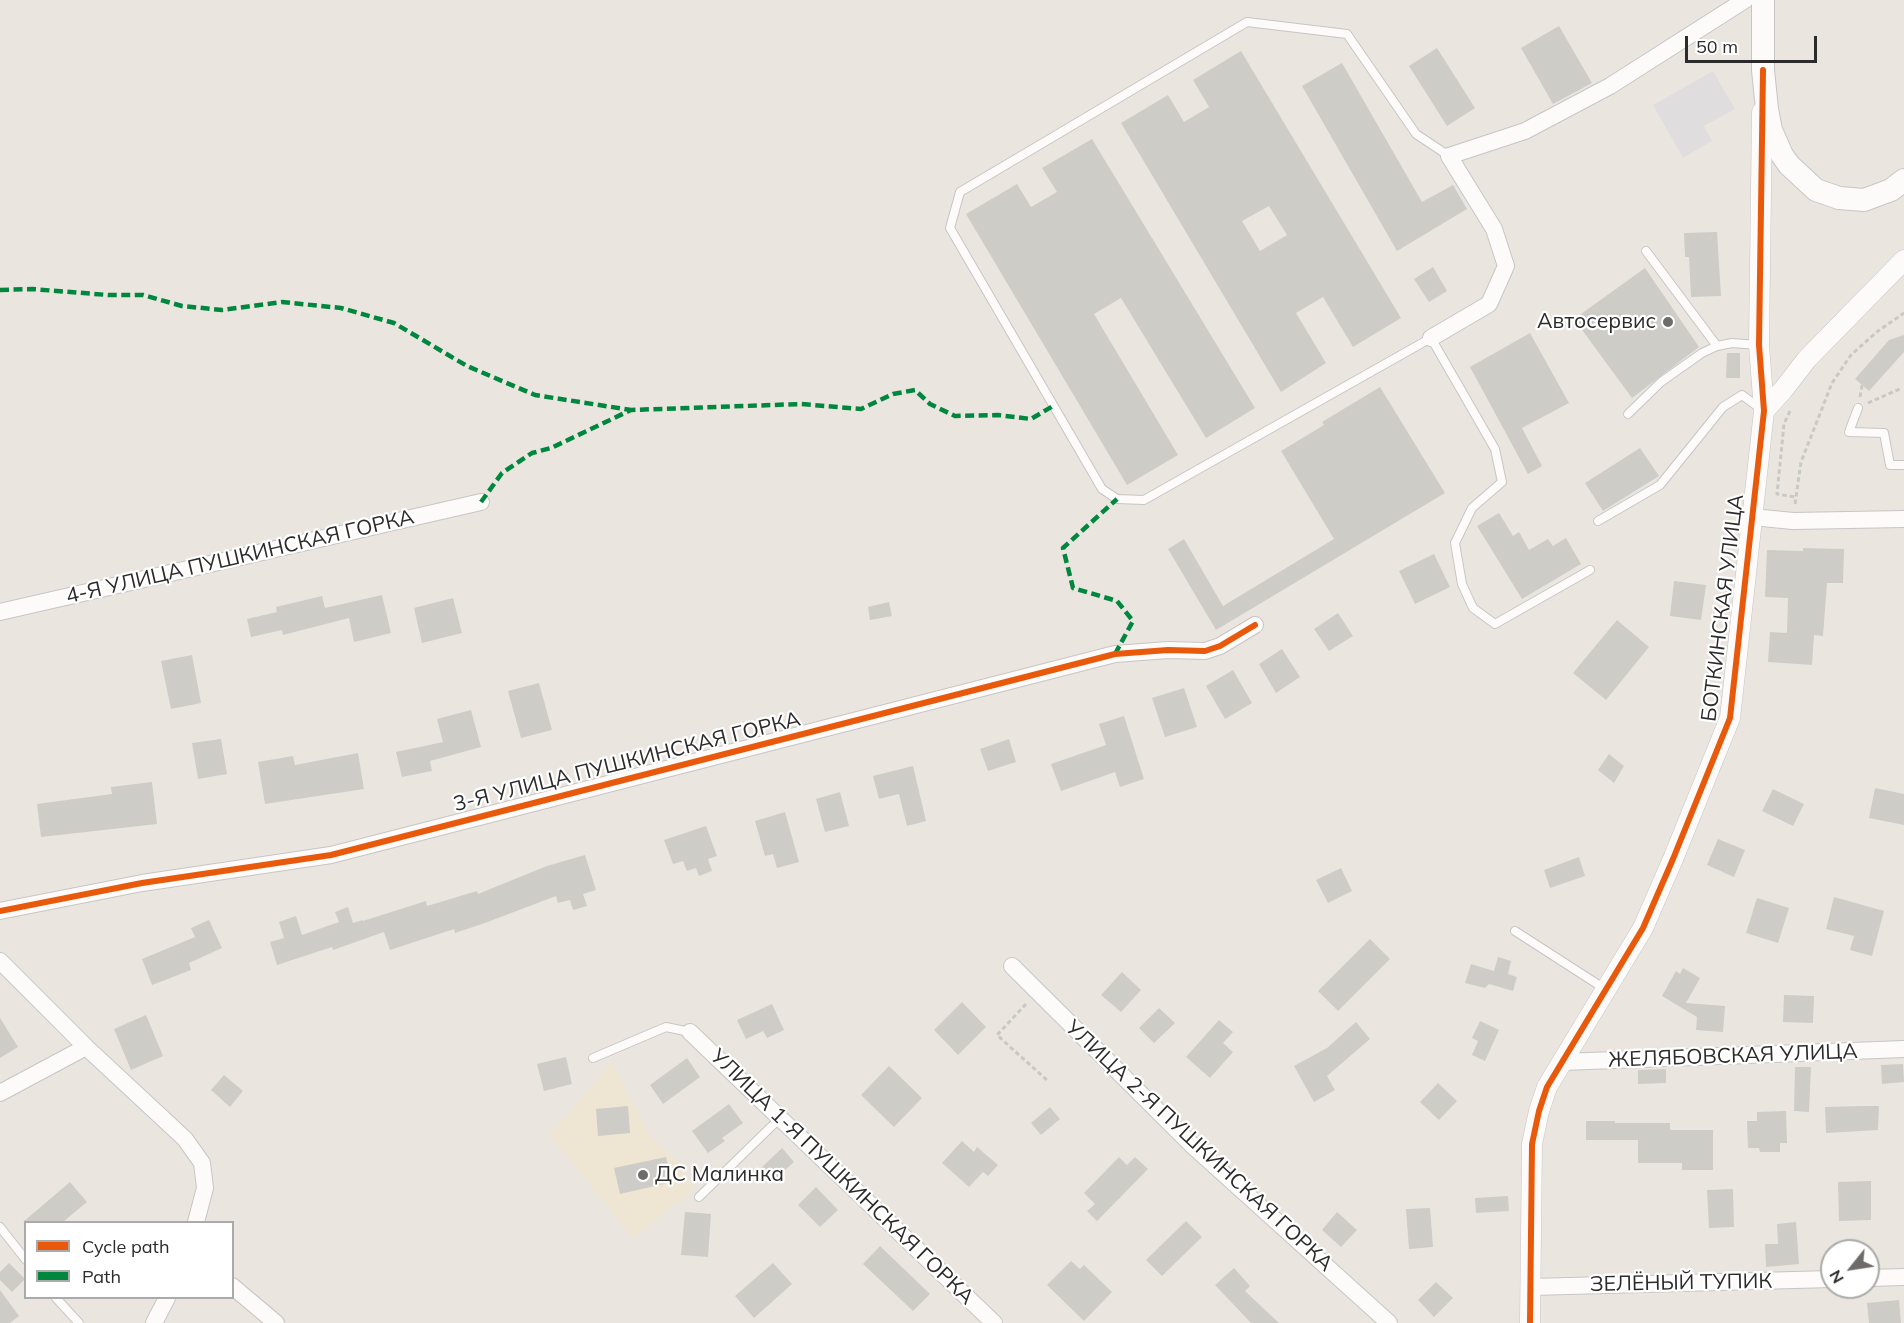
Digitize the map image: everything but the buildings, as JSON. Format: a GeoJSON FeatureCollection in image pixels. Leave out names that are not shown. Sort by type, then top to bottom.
{"type":"FeatureCollection","features":[{"type":"Feature","properties":{"kind":"main road"},"geometry":{"type":"LineString","coordinates":[[1763,0],[1763,70],[1771,130],[1789,165],[1816,190],[1839,198],[1864,200],[1891,190],[1904,180]]}},
{"type":"Feature","properties":{"kind":"street"},"geometry":{"type":"LineString","coordinates":[[1431,338],[1489,304],[1506,266],[1494,229],[1449,156],[1525,131],[1611,86],[1745,0]]}},
{"type":"Feature","properties":{"kind":"street","name":"БОТКИНСКАЯ УЛИЦА"},"geometry":{"type":"LineString","coordinates":[[1530,1323],[1532,1144],[1539,1111],[1547,1087],[1643,928],[1730,718],[1764,411],[1759,345],[1763,70]]}},
{"type":"Feature","properties":{"kind":"street"},"geometry":{"type":"LineString","coordinates":[[1764,411],[1807,359],[1904,260]]}},
{"type":"Feature","properties":{"kind":"street","name":"4-Я УЛИЦА ПУШКИНСКАЯ ГОРКА"},"geometry":{"type":"LineString","coordinates":[[0,612],[481,502]]}},
{"type":"Feature","properties":{"kind":"street"},"geometry":{"type":"LineString","coordinates":[[1752,517],[1793,521],[1904,519]]}},
{"type":"Feature","properties":{"kind":"street","name":"3-Я УЛИЦА ПУШКИНСКАЯ ГОРКА"},"geometry":{"type":"LineString","coordinates":[[0,910],[142,883],[330,855],[1115,654],[1168,650],[1205,651],[1220,646],[1255,625]]}},
{"type":"Feature","properties":{"kind":"street"},"geometry":{"type":"LineString","coordinates":[[0,961],[86,1047],[185,1139],[202,1163],[205,1188],[196,1221]]}},
{"type":"Feature","properties":{"kind":"street","name":"УЛИЦА 2-Я ПУШКИНСКАЯ ГОРКА"},"geometry":{"type":"LineString","coordinates":[[1011,966],[1193,1146],[1389,1323]]}},
{"type":"Feature","properties":{"kind":"street","name":"УЛИЦА 1-Я ПУШКИНСКАЯ ГОРКА"},"geometry":{"type":"LineString","coordinates":[[690,1032],[994,1323]]}},
{"type":"Feature","properties":{"kind":"street"},"geometry":{"type":"LineString","coordinates":[[0,1093],[86,1047]]}},
{"type":"Feature","properties":{"kind":"street","name":"ЖЕЛЯБОВСКАЯ УЛИЦА"},"geometry":{"type":"LineString","coordinates":[[1563,1062],[1904,1049]]}},
{"type":"Feature","properties":{"kind":"street"},"geometry":{"type":"LineString","coordinates":[[1880,1278],[1904,1277]]}},
{"type":"Feature","properties":{"kind":"street","name":"ЗЕЛЁНЫЙ ТУПИК"},"geometry":{"type":"LineString","coordinates":[[1531,1287],[1820,1279]]}},
{"type":"Feature","properties":{"kind":"street"},"geometry":{"type":"LineString","coordinates":[[234,1288],[276,1323]]}},
{"type":"Feature","properties":{"kind":"street"},"geometry":{"type":"LineString","coordinates":[[154,1323],[166,1299]]}},
{"type":"Feature","properties":{"kind":"lane"},"geometry":{"type":"LineString","coordinates":[[1449,156],[1416,134],[1347,34],[1247,22],[960,192],[950,228],[1102,489],[1117,499],[1144,500],[1431,338],[1495,449],[1502,482],[1472,508],[1455,543],[1462,584],[1473,609],[1495,624],[1590,570]]}},
{"type":"Feature","properties":{"kind":"lane"},"geometry":{"type":"LineString","coordinates":[[1646,251],[1717,346]]}},
{"type":"Feature","properties":{"kind":"lane"},"geometry":{"type":"LineString","coordinates":[[1628,414],[1672,373],[1717,346],[1732,343],[1759,345]]}},
{"type":"Feature","properties":{"kind":"lane"},"geometry":{"type":"LineString","coordinates":[[1598,521],[1660,485],[1723,407],[1742,395],[1764,411]]}},
{"type":"Feature","properties":{"kind":"lane"},"geometry":{"type":"LineString","coordinates":[[1858,408],[1849,432],[1884,433],[1890,465],[1904,465]]}},
{"type":"Feature","properties":{"kind":"lane"},"geometry":{"type":"LineString","coordinates":[[1515,931],[1605,990]]}},
{"type":"Feature","properties":{"kind":"lane"},"geometry":{"type":"LineString","coordinates":[[593,1058],[666,1027],[690,1032]]}},
{"type":"Feature","properties":{"kind":"lane"},"geometry":{"type":"LineString","coordinates":[[699,1197],[780,1118]]}},
{"type":"Feature","properties":{"kind":"lane"},"geometry":{"type":"LineString","coordinates":[[0,1227],[24,1257]]}},
{"type":"Feature","properties":{"kind":"lane"},"geometry":{"type":"LineString","coordinates":[[57,1299],[79,1323]]}},
{"type":"Feature","properties":{"kind":"path"},"geometry":{"type":"LineString","coordinates":[[1793,521],[1801,462],[1832,383],[1851,355],[1878,331],[1904,313]]}},
{"type":"Feature","properties":{"kind":"path"},"geometry":{"type":"LineString","coordinates":[[1858,408],[1902,388]]}},
{"type":"Feature","properties":{"kind":"path"},"geometry":{"type":"LineString","coordinates":[[1792,406],[1784,424],[1777,494],[1795,497]]}},
{"type":"Feature","properties":{"kind":"path"},"geometry":{"type":"LineString","coordinates":[[1037,991],[997,1035],[1048,1082]]}},
{"type":"Feature","properties":{"kind":"shaded area"},"geometry":{"type":"Polygon","coordinates":[[[1713,71],[1735,109],[1704,126],[1712,141],[1683,158],[1653,105],[1713,71]]]}},
{"type":"Feature","properties":{"kind":"shaded area"},"geometry":{"type":"Polygon","coordinates":[[[612,1062],[651,1138],[678,1161],[694,1189],[633,1238],[550,1135],[612,1062]]]}},
{"type":"Feature","properties":{"kind":"marked path"},"geometry":{"type":"LineString","coordinates":[[0,290],[32,289],[108,295],[143,295],[182,306],[222,310],[282,302],[341,308],[394,323],[467,366],[535,395],[631,410]]}},
{"type":"Feature","properties":{"kind":"marked path"},"geometry":{"type":"LineString","coordinates":[[481,502],[502,473],[532,453],[551,448],[631,410],[801,404],[861,409],[893,394],[915,390],[930,404],[955,416],[998,415],[1031,419],[1053,406]]}},
{"type":"Feature","properties":{"kind":"marked path"},"geometry":{"type":"LineString","coordinates":[[1115,654],[1133,621],[1117,601],[1073,588],[1063,548],[1117,499]]}},
{"type":"Feature","properties":{"kind":"cycle path"},"geometry":{"type":"LineString","coordinates":[[1530,1323],[1532,1144],[1539,1111],[1547,1087],[1643,928],[1730,718],[1764,411],[1759,345],[1763,70]]}},
{"type":"Feature","properties":{"kind":"cycle path"},"geometry":{"type":"LineString","coordinates":[[0,911],[142,883],[331,855],[1115,654],[1168,650],[1205,651],[1220,646],[1255,625]]}},
{"type":"Feature","properties":{"kind":"place","name":"Автосервис"},"geometry":{"type":"Point","coordinates":[1668,322]}},
{"type":"Feature","properties":{"kind":"place","name":"ДС Малинка"},"geometry":{"type":"Point","coordinates":[643,1175]}}]}
